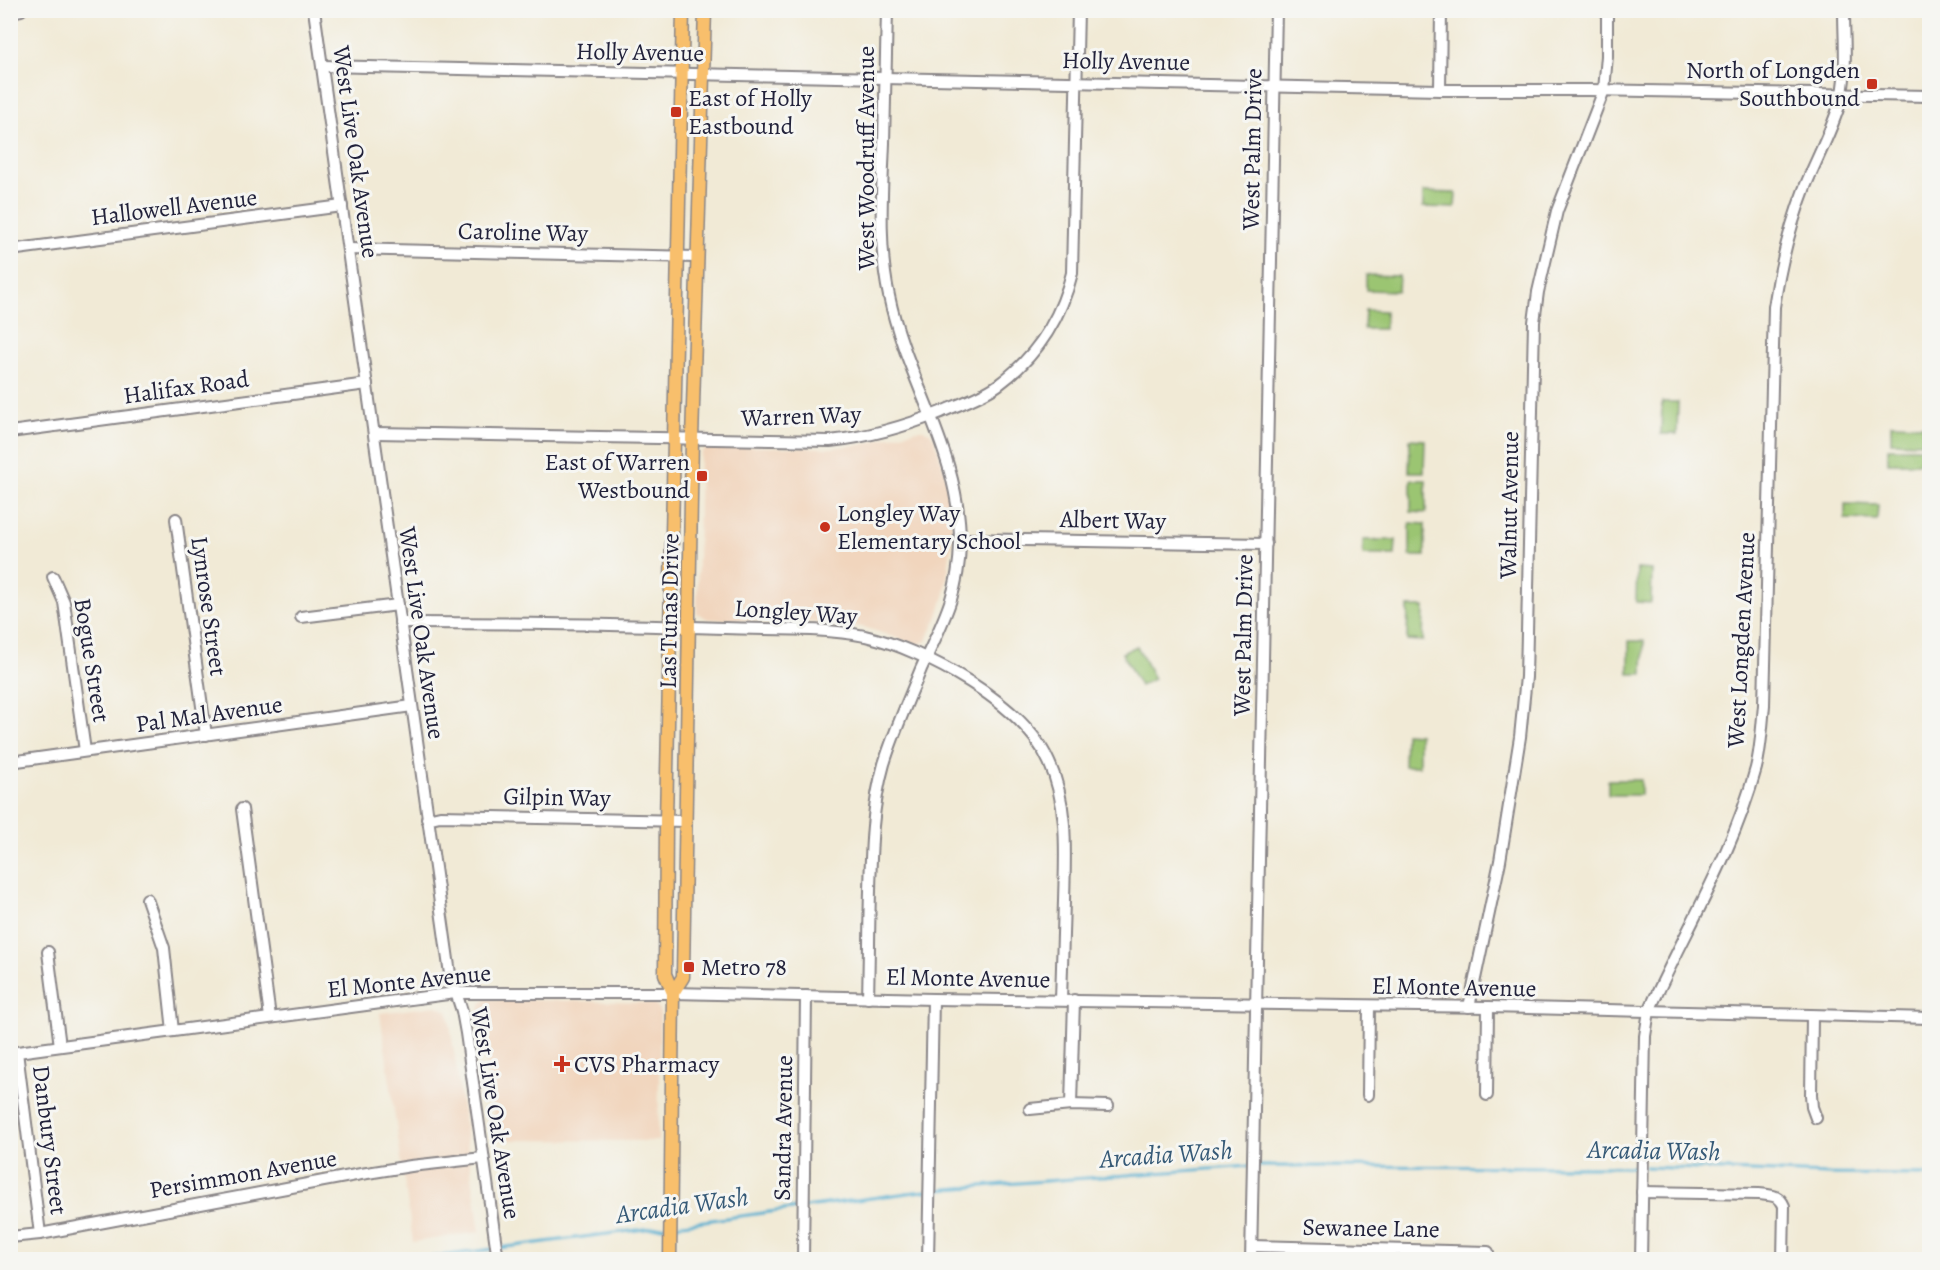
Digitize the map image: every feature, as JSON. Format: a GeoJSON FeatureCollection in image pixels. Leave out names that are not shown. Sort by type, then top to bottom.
{"type":"FeatureCollection","features":[{"type":"Feature","properties":{"kind":"main road","name":"Las Tunas Drive"},"geometry":{"type":"LineString","coordinates":[[670,1260],[673,993],[665,974],[666,821],[672,627],[683,10]]}},
{"type":"Feature","properties":{"kind":"main road","name":"Las Tunas Drive"},"geometry":{"type":"LineString","coordinates":[[673,993],[683,977],[696,257],[705,10]]}},
{"type":"Feature","properties":{"kind":"street"},"geometry":{"type":"LineString","coordinates":[[10,12],[21,10]]}},
{"type":"Feature","properties":{"kind":"street","name":"West Live Oak Avenue"},"geometry":{"type":"LineString","coordinates":[[314,10],[450,974],[454,993],[462,1011],[466,1033],[498,1257]]}},
{"type":"Feature","properties":{"kind":"street","name":"West Woodruff Avenue"},"geometry":{"type":"LineString","coordinates":[[868,998],[873,813],[883,767],[894,733],[945,618],[952,596],[959,560],[960,539],[954,483],[931,416],[903,349],[886,276],[882,201],[887,10]]}},
{"type":"Feature","properties":{"kind":"street","name":"Warren Way"},"geometry":{"type":"LineString","coordinates":[[375,433],[692,440],[839,440],[888,431],[966,402],[998,385],[1038,346],[1056,318],[1068,292],[1072,273],[1078,10]]}},
{"type":"Feature","properties":{"kind":"street","name":"West Palm Drive"},"geometry":{"type":"LineString","coordinates":[[1251,1260],[1275,10]]}},
{"type":"Feature","properties":{"kind":"street"},"geometry":{"type":"LineString","coordinates":[[1440,90],[1442,10]]}},
{"type":"Feature","properties":{"kind":"street","name":"Walnut Avenue"},"geometry":{"type":"LineString","coordinates":[[1469,1007],[1506,830],[1526,677],[1533,332],[1538,292],[1557,211],[1604,90],[1607,10]]}},
{"type":"Feature","properties":{"kind":"street","name":"West Longden Avenue"},"geometry":{"type":"LineString","coordinates":[[1641,1260],[1645,1036],[1649,1011],[1724,854],[1756,767],[1764,705],[1774,307],[1779,271],[1789,234],[1836,113],[1841,94],[1844,77],[1844,10]]}},
{"type":"Feature","properties":{"kind":"street","name":"Holly Avenue"},"geometry":{"type":"LineString","coordinates":[[322,66],[1440,90],[1604,90],[1929,96]]}},
{"type":"Feature","properties":{"kind":"street","name":"Hallowell Avenue"},"geometry":{"type":"LineString","coordinates":[[10,250],[342,206]]}},
{"type":"Feature","properties":{"kind":"street","name":"Caroline Way"},"geometry":{"type":"LineString","coordinates":[[348,249],[696,257]]}},
{"type":"Feature","properties":{"kind":"street","name":"Halifax Road"},"geometry":{"type":"LineString","coordinates":[[10,432],[367,384]]}},
{"type":"Feature","properties":{"kind":"street","name":"Lynrose Street"},"geometry":{"type":"LineString","coordinates":[[176,519],[206,735]]}},
{"type":"Feature","properties":{"kind":"street","name":"Albert Way"},"geometry":{"type":"LineString","coordinates":[[960,539],[1266,544]]}},
{"type":"Feature","properties":{"kind":"street","name":"Bogue Street"},"geometry":{"type":"LineString","coordinates":[[53,577],[64,602],[85,751]]}},
{"type":"Feature","properties":{"kind":"street"},"geometry":{"type":"LineString","coordinates":[[302,617],[398,605]]}},
{"type":"Feature","properties":{"kind":"street","name":"Longley Way"},"geometry":{"type":"LineString","coordinates":[[400,622],[837,632],[866,637],[927,658],[984,692],[1018,718],[1036,739],[1049,761],[1059,789],[1064,813],[1061,1000]]}},
{"type":"Feature","properties":{"kind":"street","name":"Pal Mal Avenue"},"geometry":{"type":"LineString","coordinates":[[10,762],[412,706]]}},
{"type":"Feature","properties":{"kind":"street"},"geometry":{"type":"LineString","coordinates":[[242,809],[270,1017]]}},
{"type":"Feature","properties":{"kind":"street","name":"Gilpin Way"},"geometry":{"type":"LineString","coordinates":[[428,819],[440,816],[686,820]]}},
{"type":"Feature","properties":{"kind":"street"},"geometry":{"type":"LineString","coordinates":[[147,899],[164,948],[173,1031]]}},
{"type":"Feature","properties":{"kind":"street","name":"Danbury Street"},"geometry":{"type":"LineString","coordinates":[[48,952],[60,1046]]}},
{"type":"Feature","properties":{"kind":"street","name":"El Monte Avenue"},"geometry":{"type":"LineString","coordinates":[[14,1053],[454,993],[673,993],[1488,1007],[1929,1018]]}},
{"type":"Feature","properties":{"kind":"street","name":"Sandra Avenue"},"geometry":{"type":"LineString","coordinates":[[803,1260],[806,996]]}},
{"type":"Feature","properties":{"kind":"street"},"geometry":{"type":"LineString","coordinates":[[928,1260],[933,999]]}},
{"type":"Feature","properties":{"kind":"street"},"geometry":{"type":"LineString","coordinates":[[1071,1105],[1074,1000]]}},
{"type":"Feature","properties":{"kind":"street"},"geometry":{"type":"LineString","coordinates":[[1368,1006],[1368,1095]]}},
{"type":"Feature","properties":{"kind":"street"},"geometry":{"type":"LineString","coordinates":[[1486,1095],[1488,1007]]}},
{"type":"Feature","properties":{"kind":"street"},"geometry":{"type":"LineString","coordinates":[[1812,1016],[1811,1095],[1816,1118]]}},
{"type":"Feature","properties":{"kind":"street","name":"Danbury Street"},"geometry":{"type":"LineString","coordinates":[[14,1053],[40,1234]]}},
{"type":"Feature","properties":{"kind":"street"},"geometry":{"type":"LineString","coordinates":[[1030,1109],[1071,1105],[1108,1106]]}},
{"type":"Feature","properties":{"kind":"street","name":"Persimmon Avenue"},"geometry":{"type":"LineString","coordinates":[[10,1237],[40,1234],[361,1174],[483,1158]]}},
{"type":"Feature","properties":{"kind":"street"},"geometry":{"type":"LineString","coordinates":[[1642,1192],[1773,1195],[1780,1199],[1784,1206],[1783,1260]]}},
{"type":"Feature","properties":{"kind":"street","name":"Sewanee Lane"},"geometry":{"type":"LineString","coordinates":[[1252,1246],[1488,1252]]}},
{"type":"Feature","properties":{"kind":"shaded area","name":"Longley Way Elementary School"},"geometry":{"type":"Polygon","coordinates":[[[920,429],[930,432],[934,438],[946,476],[952,515],[952,539],[945,593],[938,616],[926,641],[917,645],[867,628],[839,623],[708,619],[697,613],[700,461],[701,453],[707,447],[831,448],[860,445],[920,429]]]}},
{"type":"Feature","properties":{"kind":"shaded area"},"geometry":{"type":"Polygon","coordinates":[[[486,999],[653,1003],[660,1014],[658,1141],[497,1140],[479,1010],[486,999]]]}},
{"type":"Feature","properties":{"kind":"shaded area"},"geometry":{"type":"Polygon","coordinates":[[[437,1006],[447,1011],[449,1017],[480,1232],[413,1242],[380,1013],[437,1006]]]}},
{"type":"Feature","properties":{"kind":"green space"},"geometry":{"type":"Polygon","coordinates":[[[1423,192],[1456,193],[1455,208],[1423,207],[1423,192]]]}},
{"type":"Feature","properties":{"kind":"green space"},"geometry":{"type":"Polygon","coordinates":[[[1366,275],[1399,276],[1398,291],[1366,290],[1366,275]]]}},
{"type":"Feature","properties":{"kind":"green space"},"geometry":{"type":"Polygon","coordinates":[[[1365,310],[1385,311],[1385,329],[1364,329],[1365,310]]]}},
{"type":"Feature","properties":{"kind":"green space"},"geometry":{"type":"Polygon","coordinates":[[[1662,402],[1678,402],[1677,434],[1661,434],[1662,402]]]}},
{"type":"Feature","properties":{"kind":"green space"},"geometry":{"type":"Polygon","coordinates":[[[1891,424],[1923,425],[1923,443],[1891,442],[1891,424]]]}},
{"type":"Feature","properties":{"kind":"green space"},"geometry":{"type":"Polygon","coordinates":[[[1410,439],[1425,440],[1424,472],[1409,472],[1410,439]]]}},
{"type":"Feature","properties":{"kind":"green space"},"geometry":{"type":"Polygon","coordinates":[[[1888,448],[1921,448],[1921,463],[1888,463],[1888,448]]]}},
{"type":"Feature","properties":{"kind":"green space"},"geometry":{"type":"Polygon","coordinates":[[[1411,480],[1426,480],[1426,513],[1411,512],[1411,480]]]}},
{"type":"Feature","properties":{"kind":"green space"},"geometry":{"type":"Polygon","coordinates":[[[1845,504],[1878,505],[1877,520],[1845,519],[1845,504]]]}},
{"type":"Feature","properties":{"kind":"green space"},"geometry":{"type":"Polygon","coordinates":[[[1410,523],[1425,524],[1425,556],[1410,556],[1410,523]]]}},
{"type":"Feature","properties":{"kind":"green space"},"geometry":{"type":"Polygon","coordinates":[[[1363,540],[1396,540],[1395,555],[1363,555],[1363,540]]]}},
{"type":"Feature","properties":{"kind":"green space"},"geometry":{"type":"Polygon","coordinates":[[[1637,569],[1652,570],[1651,603],[1636,602],[1637,569]]]}},
{"type":"Feature","properties":{"kind":"green space"},"geometry":{"type":"Polygon","coordinates":[[[1408,607],[1424,607],[1423,641],[1407,640],[1408,607]]]}},
{"type":"Feature","properties":{"kind":"green space"},"geometry":{"type":"Polygon","coordinates":[[[1629,641],[1644,641],[1643,674],[1629,674],[1629,641]]]}},
{"type":"Feature","properties":{"kind":"green space"},"geometry":{"type":"Polygon","coordinates":[[[1137,646],[1154,679],[1140,686],[1122,653],[1137,646]]]}},
{"type":"Feature","properties":{"kind":"green space"},"geometry":{"type":"Polygon","coordinates":[[[1405,733],[1419,734],[1419,766],[1404,766],[1405,733]]]}},
{"type":"Feature","properties":{"kind":"green space"},"geometry":{"type":"Polygon","coordinates":[[[1608,780],[1641,780],[1641,795],[1608,795],[1608,780]]]}},
{"type":"Feature","properties":{"kind":"waterway","name":"Arcadia Wash"},"geometry":{"type":"LineString","coordinates":[[675,1225],[915,1192],[1250,1166]]}},
{"type":"Feature","properties":{"kind":"waterway","name":"Arcadia Wash"},"geometry":{"type":"LineString","coordinates":[[1256,1166],[1640,1167]]}},
{"type":"Feature","properties":{"kind":"waterway","name":"Arcadia Wash"},"geometry":{"type":"LineString","coordinates":[[1646,1167],[1829,1174],[1930,1175]]}},
{"type":"Feature","properties":{"kind":"waterway","name":"Arcadia Wash"},"geometry":{"type":"LineString","coordinates":[[499,1248],[668,1226]]}},
{"type":"Feature","properties":{"kind":"waterway","name":"Arcadia Wash"},"geometry":{"type":"LineString","coordinates":[[410,1260],[493,1249]]}},
{"type":"Feature","properties":{"kind":"place","name":"North of Longden Southbound"},"geometry":{"type":"Point","coordinates":[1872,84]}},
{"type":"Feature","properties":{"kind":"place","name":"East of Holly Eastbound"},"geometry":{"type":"Point","coordinates":[676,112]}},
{"type":"Feature","properties":{"kind":"place","name":"East of Warren Westbound"},"geometry":{"type":"Point","coordinates":[702,476]}},
{"type":"Feature","properties":{"kind":"place","name":"Longley Way Elementary School"},"geometry":{"type":"Point","coordinates":[825,527]}},
{"type":"Feature","properties":{"kind":"place","name":"Metro 78"},"geometry":{"type":"Point","coordinates":[689,967]}},
{"type":"Feature","properties":{"kind":"place","name":"CVS Pharmacy"},"geometry":{"type":"Point","coordinates":[562,1064]}}]}
